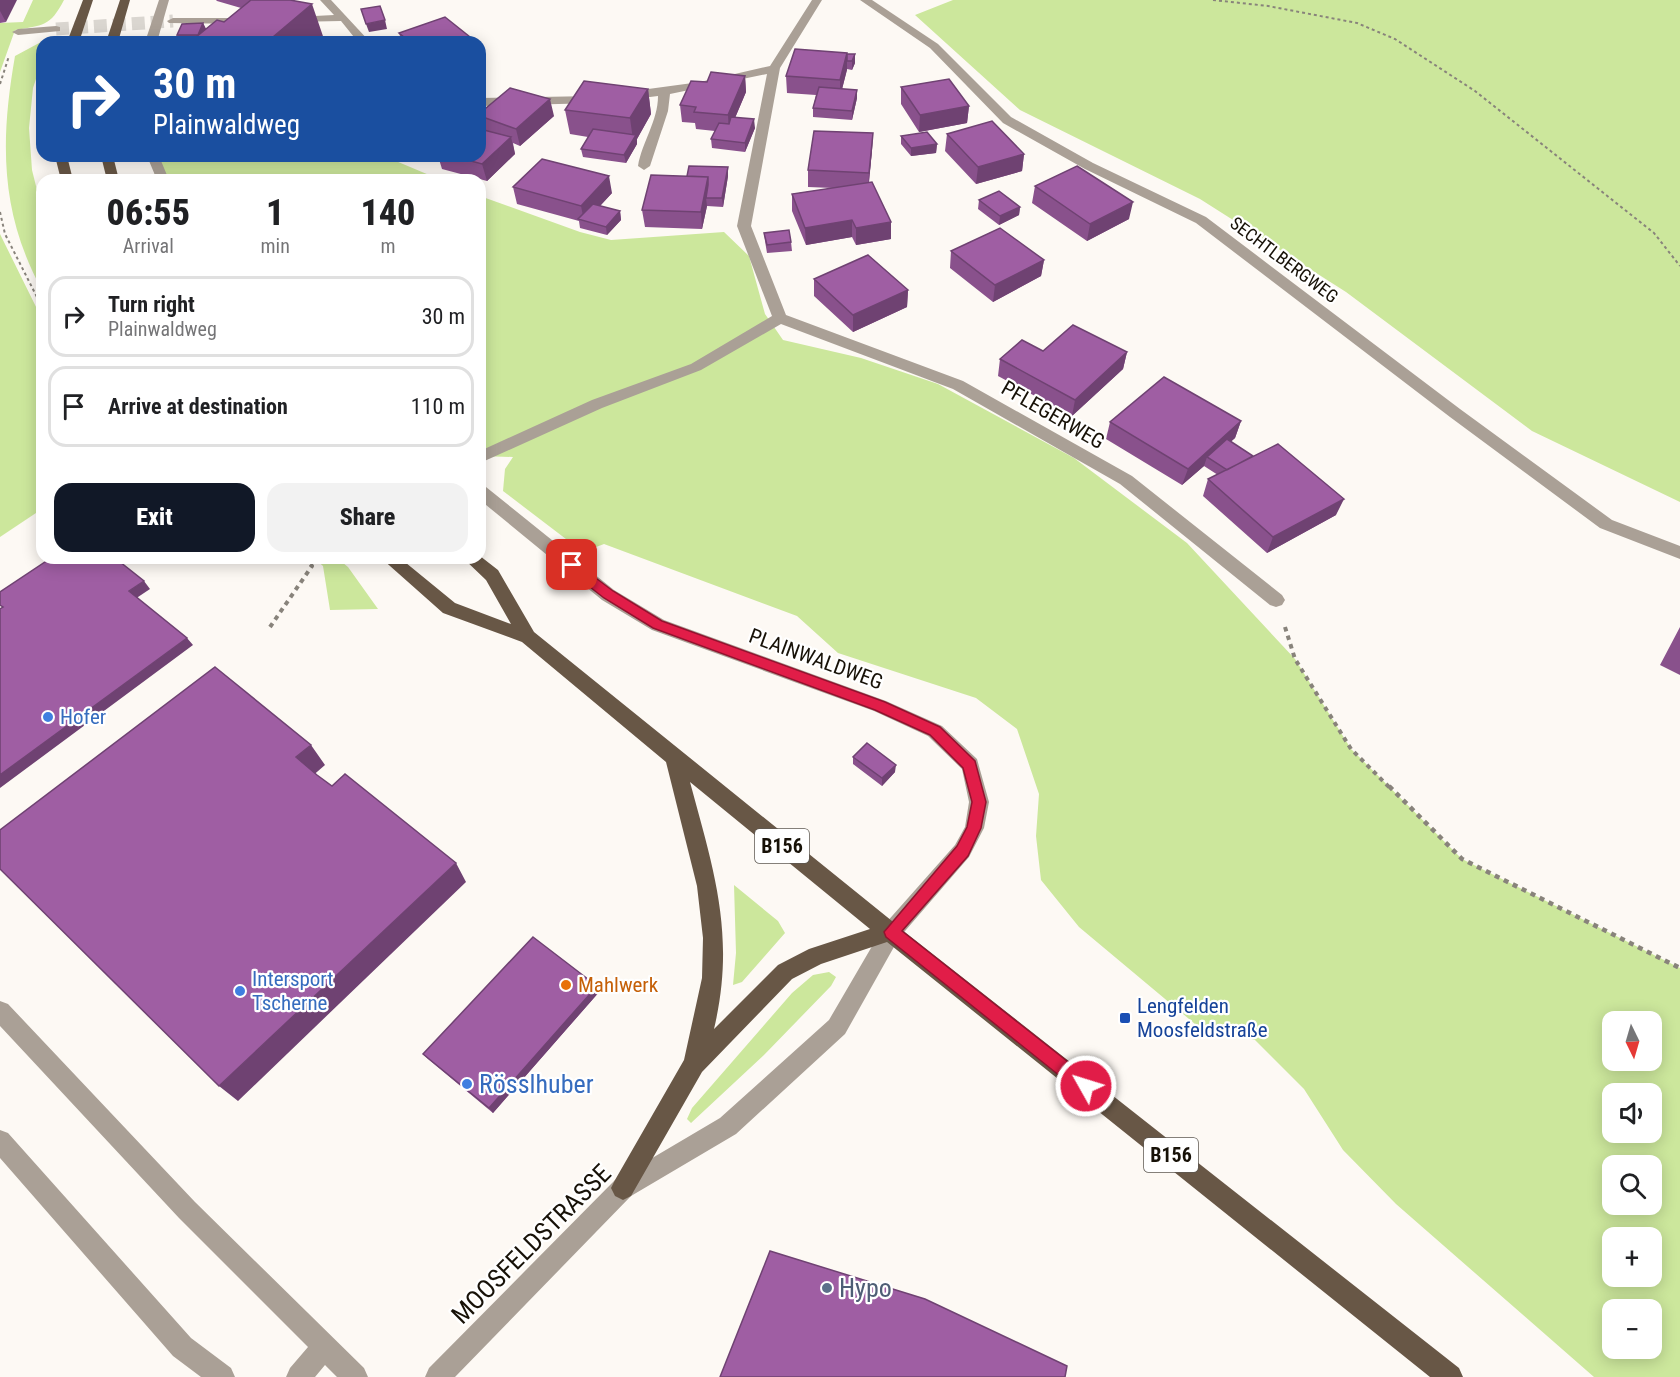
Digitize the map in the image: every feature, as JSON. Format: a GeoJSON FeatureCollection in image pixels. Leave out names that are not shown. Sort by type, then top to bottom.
{"type":"FeatureCollection","features":[{"type":"Feature","properties":{"kind":"main road"},"geometry":{"type":"LineString","coordinates":[[75,36],[88,0]]}},
{"type":"Feature","properties":{"kind":"main road"},"geometry":{"type":"LineString","coordinates":[[114,36],[125,0]]}},
{"type":"Feature","properties":{"kind":"main road","name":"B156"},"geometry":{"type":"LineString","coordinates":[[396,564],[449,608],[528,638],[779,844],[1450,1377]]}},
{"type":"Feature","properties":{"kind":"main road","name":"B156"},"geometry":{"type":"LineString","coordinates":[[478,564],[492,575],[528,638]]}},
{"type":"Feature","properties":{"kind":"main road"},"geometry":{"type":"LineString","coordinates":[[674,758],[710,899],[714,927],[714,966],[710,999],[694,1064]]}},
{"type":"Feature","properties":{"kind":"main road"},"geometry":{"type":"LineString","coordinates":[[623,1188],[694,1064],[785,972],[816,956],[892,932]]}},
{"type":"Feature","properties":{"kind":"street"},"geometry":{"type":"LineString","coordinates":[[153,36],[164,0]]}},
{"type":"Feature","properties":{"kind":"street"},"geometry":{"type":"LineString","coordinates":[[325,0],[359,36]]}},
{"type":"Feature","properties":{"kind":"street"},"geometry":{"type":"LineString","coordinates":[[486,454],[597,404],[696,368],[780,318],[744,226],[774,68],[817,0]]}},
{"type":"Feature","properties":{"kind":"street","name":"SECHTLBERGWEG"},"geometry":{"type":"LineString","coordinates":[[864,0],[934,46],[1007,120],[1089,166],[1201,220],[1455,413],[1606,524],[1680,554]]}},
{"type":"Feature","properties":{"kind":"street"},"geometry":{"type":"LineString","coordinates":[[283,21],[344,18]]}},
{"type":"Feature","properties":{"kind":"street"},"geometry":{"type":"LineString","coordinates":[[173,21],[261,21]]}},
{"type":"Feature","properties":{"kind":"street"},"geometry":{"type":"LineString","coordinates":[[18,32],[56,29]]}},
{"type":"Feature","properties":{"kind":"street"},"geometry":{"type":"LineString","coordinates":[[486,102],[560,102],[664,93],[728,81],[774,68]]}},
{"type":"Feature","properties":{"kind":"street"},"geometry":{"type":"LineString","coordinates":[[644,166],[645,155],[664,109],[664,93]]}},
{"type":"Feature","properties":{"kind":"street","name":"PFLEGERWEG"},"geometry":{"type":"LineString","coordinates":[[780,318],[958,385],[1116,475],[1276,600]]}},
{"type":"Feature","properties":{"kind":"street","name":"PLAINWALDWEG"},"geometry":{"type":"LineString","coordinates":[[486,496],[608,595],[658,625],[880,706],[935,731],[970,765],[979,802],[974,828],[962,851],[892,932]]}},
{"type":"Feature","properties":{"kind":"street","name":"MOOSFELDSTRASSE"},"geometry":{"type":"LineString","coordinates":[[438,1377],[623,1188],[728,1126],[837,1026],[848,1011],[892,932]]}},
{"type":"Feature","properties":{"kind":"street"},"geometry":{"type":"LineString","coordinates":[[0,1011],[187,1210],[355,1377]]}},
{"type":"Feature","properties":{"kind":"street"},"geometry":{"type":"LineString","coordinates":[[0,1141],[182,1347],[222,1377]]}},
{"type":"Feature","properties":{"kind":"street"},"geometry":{"type":"LineString","coordinates":[[299,1377],[324,1347]]}},
{"type":"Feature","properties":{"kind":"path"},"geometry":{"type":"LineString","coordinates":[[1213,0],[1268,6],[1357,23],[1395,39],[1475,91],[1654,233],[1680,266]]}},
{"type":"Feature","properties":{"kind":"path"},"geometry":{"type":"LineString","coordinates":[[0,212],[5,234],[36,295]]}},
{"type":"Feature","properties":{"kind":"path"},"geometry":{"type":"LineString","coordinates":[[270,627],[312,566],[310,564]]}},
{"type":"Feature","properties":{"kind":"path"},"geometry":{"type":"LineString","coordinates":[[1276,600],[1295,659],[1351,749],[1462,859],[1680,968]]}},
{"type":"Feature","properties":{"kind":"green space"},"geometry":{"type":"Polygon","coordinates":[[[33,0],[64,0],[50,20],[15,30],[0,72],[0,23],[23,22],[33,0]]]}},
{"type":"Feature","properties":{"kind":"green space"},"geometry":{"type":"Polygon","coordinates":[[[953,0],[1680,0],[1680,502],[1532,431],[1346,292],[1200,199],[1020,110],[915,15],[953,0]]]}},
{"type":"Feature","properties":{"kind":"green space"},"geometry":{"type":"Polygon","coordinates":[[[36,45],[36,79],[29,128],[32,170],[36,186],[36,278],[18,233],[7,176],[7,118],[15,56],[36,45]]]}},
{"type":"Feature","properties":{"kind":"green space"},"geometry":{"type":"Polygon","coordinates":[[[154,162],[398,162],[427,174],[155,174],[154,162]]]}},
{"type":"Feature","properties":{"kind":"green space"},"geometry":{"type":"Polygon","coordinates":[[[486,198],[580,232],[611,240],[724,232],[749,256],[765,314],[783,340],[861,358],[938,384],[1074,458],[1187,543],[1295,659],[1351,749],[1462,859],[1680,968],[1680,1377],[1594,1377],[1396,1204],[1343,1150],[1304,1089],[1255,1040],[1195,1024],[1079,927],[1041,880],[1036,836],[1039,794],[1017,729],[976,698],[838,653],[797,616],[604,544],[583,552],[503,491],[505,469],[513,457],[486,456],[486,198]]]}},
{"type":"Feature","properties":{"kind":"green space"},"geometry":{"type":"Polygon","coordinates":[[[0,234],[36,307],[36,513],[0,537],[0,234]]]}},
{"type":"Feature","properties":{"kind":"green space"},"geometry":{"type":"Polygon","coordinates":[[[321,564],[344,564],[378,609],[330,610],[323,566],[321,564]]]}},
{"type":"Feature","properties":{"kind":"green space"},"geometry":{"type":"Polygon","coordinates":[[[734,885],[778,921],[785,933],[742,982],[733,985],[736,953],[734,885]]]}},
{"type":"Feature","properties":{"kind":"green space"},"geometry":{"type":"Polygon","coordinates":[[[829,972],[836,977],[831,986],[764,1055],[691,1123],[687,1119],[692,1108],[792,993],[813,975],[829,972]]]}},
{"type":"Feature","properties":{"kind":"building"},"geometry":{"type":"Polygon","coordinates":[[[251,0],[290,0],[312,4],[274,36],[197,36],[217,20],[224,22],[251,0]]]}},
{"type":"Feature","properties":{"kind":"building"},"geometry":{"type":"Polygon","coordinates":[[[380,6],[385,20],[366,24],[361,9],[380,6]]]}},
{"type":"Feature","properties":{"kind":"building"},"geometry":{"type":"Polygon","coordinates":[[[445,17],[469,36],[403,36],[399,33],[445,17]]]}},
{"type":"Feature","properties":{"kind":"building"},"geometry":{"type":"Polygon","coordinates":[[[203,23],[198,35],[177,35],[182,24],[203,23]]]}},
{"type":"Feature","properties":{"kind":"building"},"geometry":{"type":"Polygon","coordinates":[[[795,49],[847,53],[840,80],[786,76],[795,49]]]}},
{"type":"Feature","properties":{"kind":"building"},"geometry":{"type":"Polygon","coordinates":[[[847,54],[855,54],[852,61],[847,61],[847,54]]]}},
{"type":"Feature","properties":{"kind":"building"},"geometry":{"type":"Polygon","coordinates":[[[711,72],[745,76],[728,115],[694,112],[696,107],[680,105],[691,81],[707,82],[711,72]]]}},
{"type":"Feature","properties":{"kind":"building"},"geometry":{"type":"Polygon","coordinates":[[[949,79],[969,106],[920,115],[901,87],[949,79]]]}},
{"type":"Feature","properties":{"kind":"building"},"geometry":{"type":"Polygon","coordinates":[[[584,81],[648,89],[630,118],[565,110],[584,81]]]}},
{"type":"Feature","properties":{"kind":"building"},"geometry":{"type":"Polygon","coordinates":[[[819,87],[857,90],[852,111],[813,108],[819,87]]]}},
{"type":"Feature","properties":{"kind":"building"},"geometry":{"type":"Polygon","coordinates":[[[510,88],[550,99],[516,129],[486,118],[486,108],[510,88]]]}},
{"type":"Feature","properties":{"kind":"building"},"geometry":{"type":"Polygon","coordinates":[[[731,117],[754,119],[745,143],[711,139],[719,123],[729,124],[731,117]]]}},
{"type":"Feature","properties":{"kind":"building"},"geometry":{"type":"Polygon","coordinates":[[[992,121],[1024,154],[978,167],[947,134],[992,121]]]}},
{"type":"Feature","properties":{"kind":"building"},"geometry":{"type":"Polygon","coordinates":[[[593,129],[636,135],[624,155],[581,149],[593,129]]]}},
{"type":"Feature","properties":{"kind":"building"},"geometry":{"type":"Polygon","coordinates":[[[486,131],[511,137],[486,160],[486,131]]]}},
{"type":"Feature","properties":{"kind":"building"},"geometry":{"type":"Polygon","coordinates":[[[814,131],[873,133],[869,173],[808,170],[814,131]]]}},
{"type":"Feature","properties":{"kind":"building"},"geometry":{"type":"Polygon","coordinates":[[[927,132],[937,144],[911,148],[901,136],[927,132]]]}},
{"type":"Feature","properties":{"kind":"building"},"geometry":{"type":"Polygon","coordinates":[[[542,159],[609,176],[581,206],[513,187],[542,159]]]}},
{"type":"Feature","properties":{"kind":"building"},"geometry":{"type":"Polygon","coordinates":[[[689,166],[728,167],[722,198],[706,198],[708,177],[687,176],[689,166]]]}},
{"type":"Feature","properties":{"kind":"building"},"geometry":{"type":"Polygon","coordinates":[[[1077,166],[1133,202],[1090,224],[1035,186],[1077,166]]]}},
{"type":"Feature","properties":{"kind":"building"},"geometry":{"type":"Polygon","coordinates":[[[651,175],[708,177],[701,212],[642,210],[651,175]]]}},
{"type":"Feature","properties":{"kind":"building"},"geometry":{"type":"Polygon","coordinates":[[[872,182],[891,222],[856,228],[852,220],[805,228],[792,194],[872,182]]]}},
{"type":"Feature","properties":{"kind":"building"},"geometry":{"type":"Polygon","coordinates":[[[999,191],[1020,207],[1000,216],[979,200],[999,191]]]}},
{"type":"Feature","properties":{"kind":"building"},"geometry":{"type":"Polygon","coordinates":[[[593,204],[620,211],[606,227],[578,219],[593,204]]]}},
{"type":"Feature","properties":{"kind":"building"},"geometry":{"type":"Polygon","coordinates":[[[1000,228],[1044,260],[995,285],[951,251],[1000,228]]]}},
{"type":"Feature","properties":{"kind":"building"},"geometry":{"type":"Polygon","coordinates":[[[789,230],[791,242],[767,245],[764,233],[789,230]]]}},
{"type":"Feature","properties":{"kind":"building"},"geometry":{"type":"Polygon","coordinates":[[[868,255],[908,290],[853,315],[814,279],[868,255]]]}},
{"type":"Feature","properties":{"kind":"building"},"geometry":{"type":"Polygon","coordinates":[[[1073,325],[1127,352],[1075,400],[1000,359],[1022,340],[1043,351],[1073,325]]]}},
{"type":"Feature","properties":{"kind":"building"},"geometry":{"type":"Polygon","coordinates":[[[1164,377],[1241,421],[1188,469],[1110,422],[1164,377]]]}},
{"type":"Feature","properties":{"kind":"building"},"geometry":{"type":"Polygon","coordinates":[[[1227,439],[1253,456],[1227,470],[1207,457],[1227,439]]]}},
{"type":"Feature","properties":{"kind":"building"},"geometry":{"type":"Polygon","coordinates":[[[1278,444],[1344,499],[1273,537],[1208,479],[1278,444]]]}},
{"type":"Feature","properties":{"kind":"building","name":"Hofer"},"geometry":{"type":"Polygon","coordinates":[[[42,564],[123,564],[144,581],[129,591],[187,638],[0,775],[0,609],[3,607],[0,605],[0,592],[42,564]]]}},
{"type":"Feature","properties":{"kind":"building","name":"Intersport Tscherne"},"geometry":{"type":"Polygon","coordinates":[[[215,667],[311,745],[296,757],[317,775],[332,786],[345,774],[456,863],[219,1086],[0,869],[0,830],[215,667]]]}},
{"type":"Feature","properties":{"kind":"building"},"geometry":{"type":"Polygon","coordinates":[[[867,743],[896,765],[882,778],[853,757],[867,743]]]}},
{"type":"Feature","properties":{"kind":"building"},"geometry":{"type":"Polygon","coordinates":[[[533,937],[597,986],[489,1108],[423,1054],[533,937]]]}},
{"type":"Feature","properties":{"kind":"building"},"geometry":{"type":"Polygon","coordinates":[[[770,1251],[925,1299],[1067,1366],[1065,1377],[720,1377],[770,1251]]]}},
{"type":"Feature","properties":{"kind":"tunnel"},"geometry":{"type":"LineString","coordinates":[[56,29],[173,21]]}},
{"type":"Feature","properties":{"kind":"place","name":"Hofer"},"geometry":{"type":"Point","coordinates":[48,717]}},
{"type":"Feature","properties":{"kind":"place","name":"Mahlwerk"},"geometry":{"type":"Point","coordinates":[566,985]}},
{"type":"Feature","properties":{"kind":"place","name":"Intersport Tscherne"},"geometry":{"type":"Point","coordinates":[240,991]}},
{"type":"Feature","properties":{"kind":"place","name":"Lengfelden Moosfeldstraße"},"geometry":{"type":"Point","coordinates":[1125,1018]}},
{"type":"Feature","properties":{"kind":"place","name":"Rösslhuber"},"geometry":{"type":"Point","coordinates":[467,1084]}},
{"type":"Feature","properties":{"kind":"place","name":"Hypo"},"geometry":{"type":"Point","coordinates":[827,1288]}},
{"type":"Feature","properties":{"kind":"route"},"geometry":{"type":"LineString","coordinates":[[572,565],[608,595],[658,625],[880,706],[935,731],[970,765],[979,802],[974,828],[962,851],[892,932],[1086,1086]]}}]}
